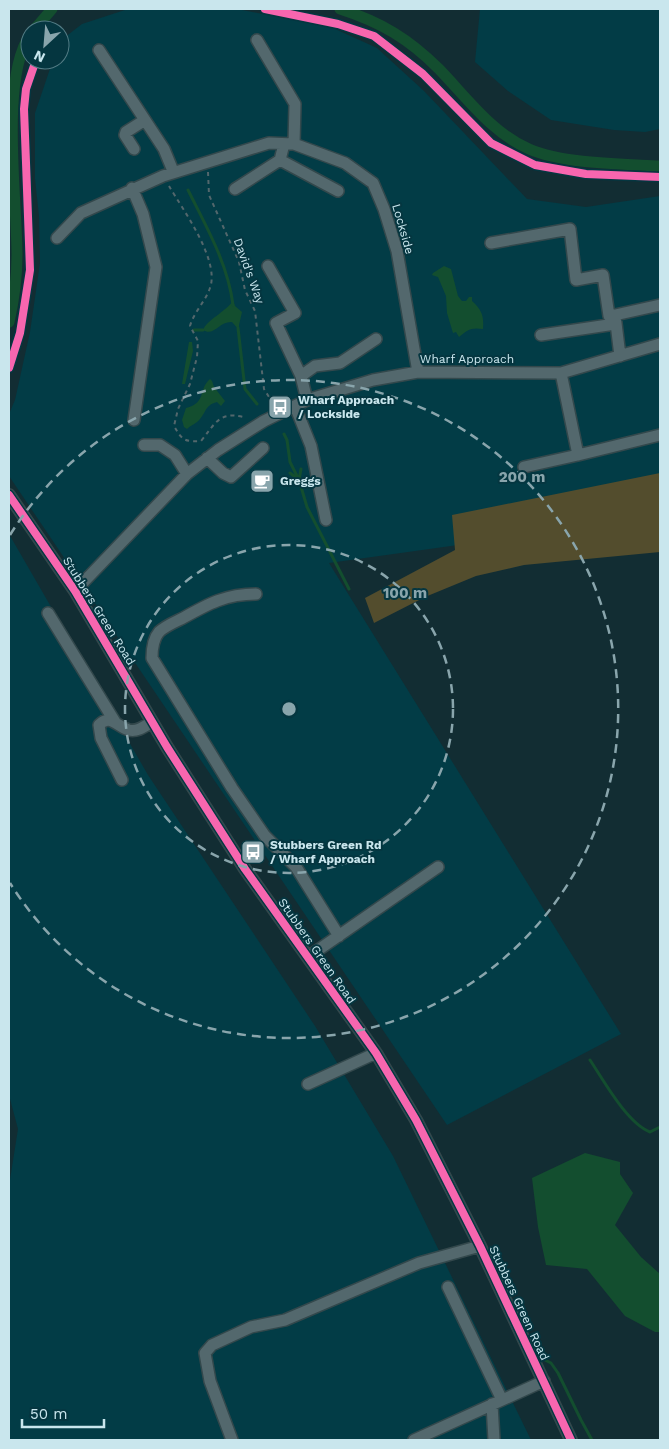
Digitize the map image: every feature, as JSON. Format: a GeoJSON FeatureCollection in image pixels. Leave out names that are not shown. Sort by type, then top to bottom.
{"type":"FeatureCollection","features":[{"type":"Feature","properties":{"kind":"street"},"geometry":{"type":"LineString","coordinates":[[235,189],[280,160],[289,144],[296,104],[257,40]]}},
{"type":"Feature","properties":{"kind":"street"},"geometry":{"type":"LineString","coordinates":[[99,50],[164,149],[168,174]]}},
{"type":"Feature","properties":{"kind":"street"},"geometry":{"type":"LineString","coordinates":[[134,149],[125,135],[126,132],[145,120]]}},
{"type":"Feature","properties":{"kind":"street","name":"Lockside"},"geometry":{"type":"LineString","coordinates":[[57,238],[81,213],[132,188],[168,174],[269,143],[289,144],[345,163],[373,183],[384,209],[396,251],[418,372]]}},
{"type":"Feature","properties":{"kind":"street"},"geometry":{"type":"LineString","coordinates":[[280,160],[338,191]]}},
{"type":"Feature","properties":{"kind":"street"},"geometry":{"type":"LineString","coordinates":[[132,188],[143,214],[156,267],[134,420]]}},
{"type":"Feature","properties":{"kind":"street"},"geometry":{"type":"LineString","coordinates":[[491,243],[570,229],[576,280],[603,275],[609,316],[615,320],[620,356]]}},
{"type":"Feature","properties":{"kind":"street"},"geometry":{"type":"LineString","coordinates":[[268,266],[295,313],[276,323],[301,376],[307,400]]}},
{"type":"Feature","properties":{"kind":"street"},"geometry":{"type":"LineString","coordinates":[[541,335],[615,320],[660,305]]}},
{"type":"Feature","properties":{"kind":"street"},"geometry":{"type":"LineString","coordinates":[[301,376],[315,366],[340,363],[376,339]]}},
{"type":"Feature","properties":{"kind":"street","name":"Wharf Approach"},"geometry":{"type":"LineString","coordinates":[[75,591],[187,474],[207,458],[248,432],[307,400],[373,380],[418,372],[561,373],[660,344]]}},
{"type":"Feature","properties":{"kind":"street"},"geometry":{"type":"LineString","coordinates":[[561,373],[578,455]]}},
{"type":"Feature","properties":{"kind":"street"},"geometry":{"type":"LineString","coordinates":[[294,406],[311,446],[326,520]]}},
{"type":"Feature","properties":{"kind":"street"},"geometry":{"type":"LineString","coordinates":[[524,467],[660,436]]}},
{"type":"Feature","properties":{"kind":"street"},"geometry":{"type":"LineString","coordinates":[[144,445],[160,445],[175,455],[187,474]]}},
{"type":"Feature","properties":{"kind":"street"},"geometry":{"type":"LineString","coordinates":[[207,458],[223,473],[231,477],[263,448]]}},
{"type":"Feature","properties":{"kind":"street","name":"Stubbers Green Road"},"geometry":{"type":"LineString","coordinates":[[9,496],[75,591],[152,722],[245,869],[376,1053],[416,1120],[480,1246],[571,1440]]}},
{"type":"Feature","properties":{"kind":"street"},"geometry":{"type":"LineString","coordinates":[[256,594],[230,596],[214,601],[165,628],[155,638],[152,658],[232,788],[265,836],[296,867],[339,936]]}},
{"type":"Feature","properties":{"kind":"street"},"geometry":{"type":"LineString","coordinates":[[48,613],[115,722]]}},
{"type":"Feature","properties":{"kind":"street"},"geometry":{"type":"LineString","coordinates":[[122,780],[99,733],[99,725],[108,720],[131,730],[142,728],[152,722]]}},
{"type":"Feature","properties":{"kind":"street"},"geometry":{"type":"LineString","coordinates":[[308,957],[438,867]]}},
{"type":"Feature","properties":{"kind":"street"},"geometry":{"type":"LineString","coordinates":[[308,1084],[376,1053]]}},
{"type":"Feature","properties":{"kind":"street"},"geometry":{"type":"LineString","coordinates":[[232,1440],[210,1381],[205,1354],[212,1345],[251,1327],[285,1320],[419,1264],[480,1246]]}},
{"type":"Feature","properties":{"kind":"street"},"geometry":{"type":"LineString","coordinates":[[448,1287],[497,1402],[494,1440]]}},
{"type":"Feature","properties":{"kind":"street"},"geometry":{"type":"LineString","coordinates":[[414,1440],[544,1382]]}},
{"type":"Feature","properties":{"kind":"path"},"geometry":{"type":"LineString","coordinates":[[168,174],[204,247],[212,271],[211,286],[203,304],[192,318],[190,326],[198,341],[197,357],[190,384],[178,409],[174,426],[180,438],[190,442],[201,441],[220,418],[232,414],[243,417]]}},
{"type":"Feature","properties":{"kind":"shaded area"},"geometry":{"type":"Polygon","coordinates":[[[128,9],[237,9],[333,28],[377,48],[424,91],[527,199],[586,207],[660,196],[660,517],[329,563],[621,1034],[447,1125],[9,476],[9,414],[15,400],[30,332],[40,263],[39,216],[35,179],[35,113],[50,70],[70,70],[70,33],[82,24],[128,9]]]}},
{"type":"Feature","properties":{"kind":"shaded area"},"geometry":{"type":"Polygon","coordinates":[[[480,9],[660,9],[660,129],[645,132],[614,130],[551,120],[508,91],[475,62],[480,9]]]}},
{"type":"Feature","properties":{"kind":"shaded area"},"geometry":{"type":"Polygon","coordinates":[[[444,266],[451,269],[458,296],[462,301],[472,297],[472,301],[482,314],[483,329],[475,328],[459,337],[456,332],[453,333],[447,313],[446,296],[438,277],[432,275],[444,266]]]}},
{"type":"Feature","properties":{"kind":"shaded area"},"geometry":{"type":"Polygon","coordinates":[[[233,301],[235,306],[242,312],[239,330],[232,322],[227,322],[210,332],[203,330],[208,323],[233,301]]]}},
{"type":"Feature","properties":{"kind":"shaded area"},"geometry":{"type":"Polygon","coordinates":[[[189,342],[192,342],[193,351],[185,384],[182,384],[189,342]]]}},
{"type":"Feature","properties":{"kind":"shaded area"},"geometry":{"type":"Polygon","coordinates":[[[210,379],[225,401],[221,406],[217,402],[210,405],[200,419],[187,429],[184,427],[182,420],[186,408],[197,403],[206,383],[210,379]]]}},
{"type":"Feature","properties":{"kind":"shaded area"},"geometry":{"type":"Polygon","coordinates":[[[660,473],[660,552],[524,565],[476,576],[425,597],[374,623],[365,598],[455,550],[452,515],[660,473]]]}},
{"type":"Feature","properties":{"kind":"shaded area"},"geometry":{"type":"Polygon","coordinates":[[[9,534],[148,775],[315,1026],[393,1156],[531,1440],[9,1440],[9,1186],[18,1129],[9,1095],[9,534]]]}},
{"type":"Feature","properties":{"kind":"shaded area"},"geometry":{"type":"Polygon","coordinates":[[[585,1153],[620,1162],[620,1174],[633,1193],[615,1225],[641,1257],[660,1274],[660,1332],[655,1332],[625,1316],[587,1269],[546,1265],[538,1227],[532,1178],[585,1153]]]}},
{"type":"Feature","properties":{"kind":"waterway"},"geometry":{"type":"LineString","coordinates":[[43,20],[52,9]]}},
{"type":"Feature","properties":{"kind":"waterway"},"geometry":{"type":"LineString","coordinates":[[340,9],[369,20],[405,40],[428,58],[470,103],[503,134],[529,149],[559,158],[611,164],[660,166]]}},
{"type":"Feature","properties":{"kind":"waterway"},"geometry":{"type":"LineString","coordinates":[[9,322],[17,264],[12,140],[15,80],[20,59]]}},
{"type":"Feature","properties":{"kind":"waterway"},"geometry":{"type":"LineString","coordinates":[[188,190],[209,231],[221,260],[233,305]]}},
{"type":"Feature","properties":{"kind":"waterway"},"geometry":{"type":"LineString","coordinates":[[238,328],[245,389],[257,404]]}},
{"type":"Feature","properties":{"kind":"waterway"},"geometry":{"type":"LineString","coordinates":[[194,330],[203,330]]}},
{"type":"Feature","properties":{"kind":"waterway"},"geometry":{"type":"LineString","coordinates":[[284,434],[287,440],[290,462],[299,480],[307,507],[349,589]]}},
{"type":"Feature","properties":{"kind":"waterway"},"geometry":{"type":"LineString","coordinates":[[290,473],[299,480],[301,469]]}},
{"type":"Feature","properties":{"kind":"waterway"},"geometry":{"type":"LineString","coordinates":[[590,1060],[633,1120],[650,1132],[660,1127]]}},
{"type":"Feature","properties":{"kind":"waterway"},"geometry":{"type":"LineString","coordinates":[[543,1359],[551,1363],[558,1373],[592,1440]]}},
{"type":"Feature","properties":{"kind":"cycle path"},"geometry":{"type":"LineString","coordinates":[[265,9],[338,24],[374,36],[423,74],[491,143],[535,165],[586,174],[660,177]]}},
{"type":"Feature","properties":{"kind":"cycle path"},"geometry":{"type":"LineString","coordinates":[[9,368],[20,333],[30,270],[24,109],[26,89],[33,70]]}},
{"type":"Feature","properties":{"kind":"cycle path"},"geometry":{"type":"LineString","coordinates":[[9,495],[75,591],[167,747],[245,869],[376,1053],[416,1120],[480,1246],[571,1440]]}},
{"type":"Feature","properties":{"kind":"place","name":"Wharf Approach / Lockside"},"geometry":{"type":"Point","coordinates":[280,407]}},
{"type":"Feature","properties":{"kind":"place","name":"Greggs"},"geometry":{"type":"Point","coordinates":[262,481]}},
{"type":"Feature","properties":{"kind":"place","name":"Stubbers Green Rd / Wharf Approach"},"geometry":{"type":"Point","coordinates":[253,852]}}]}
